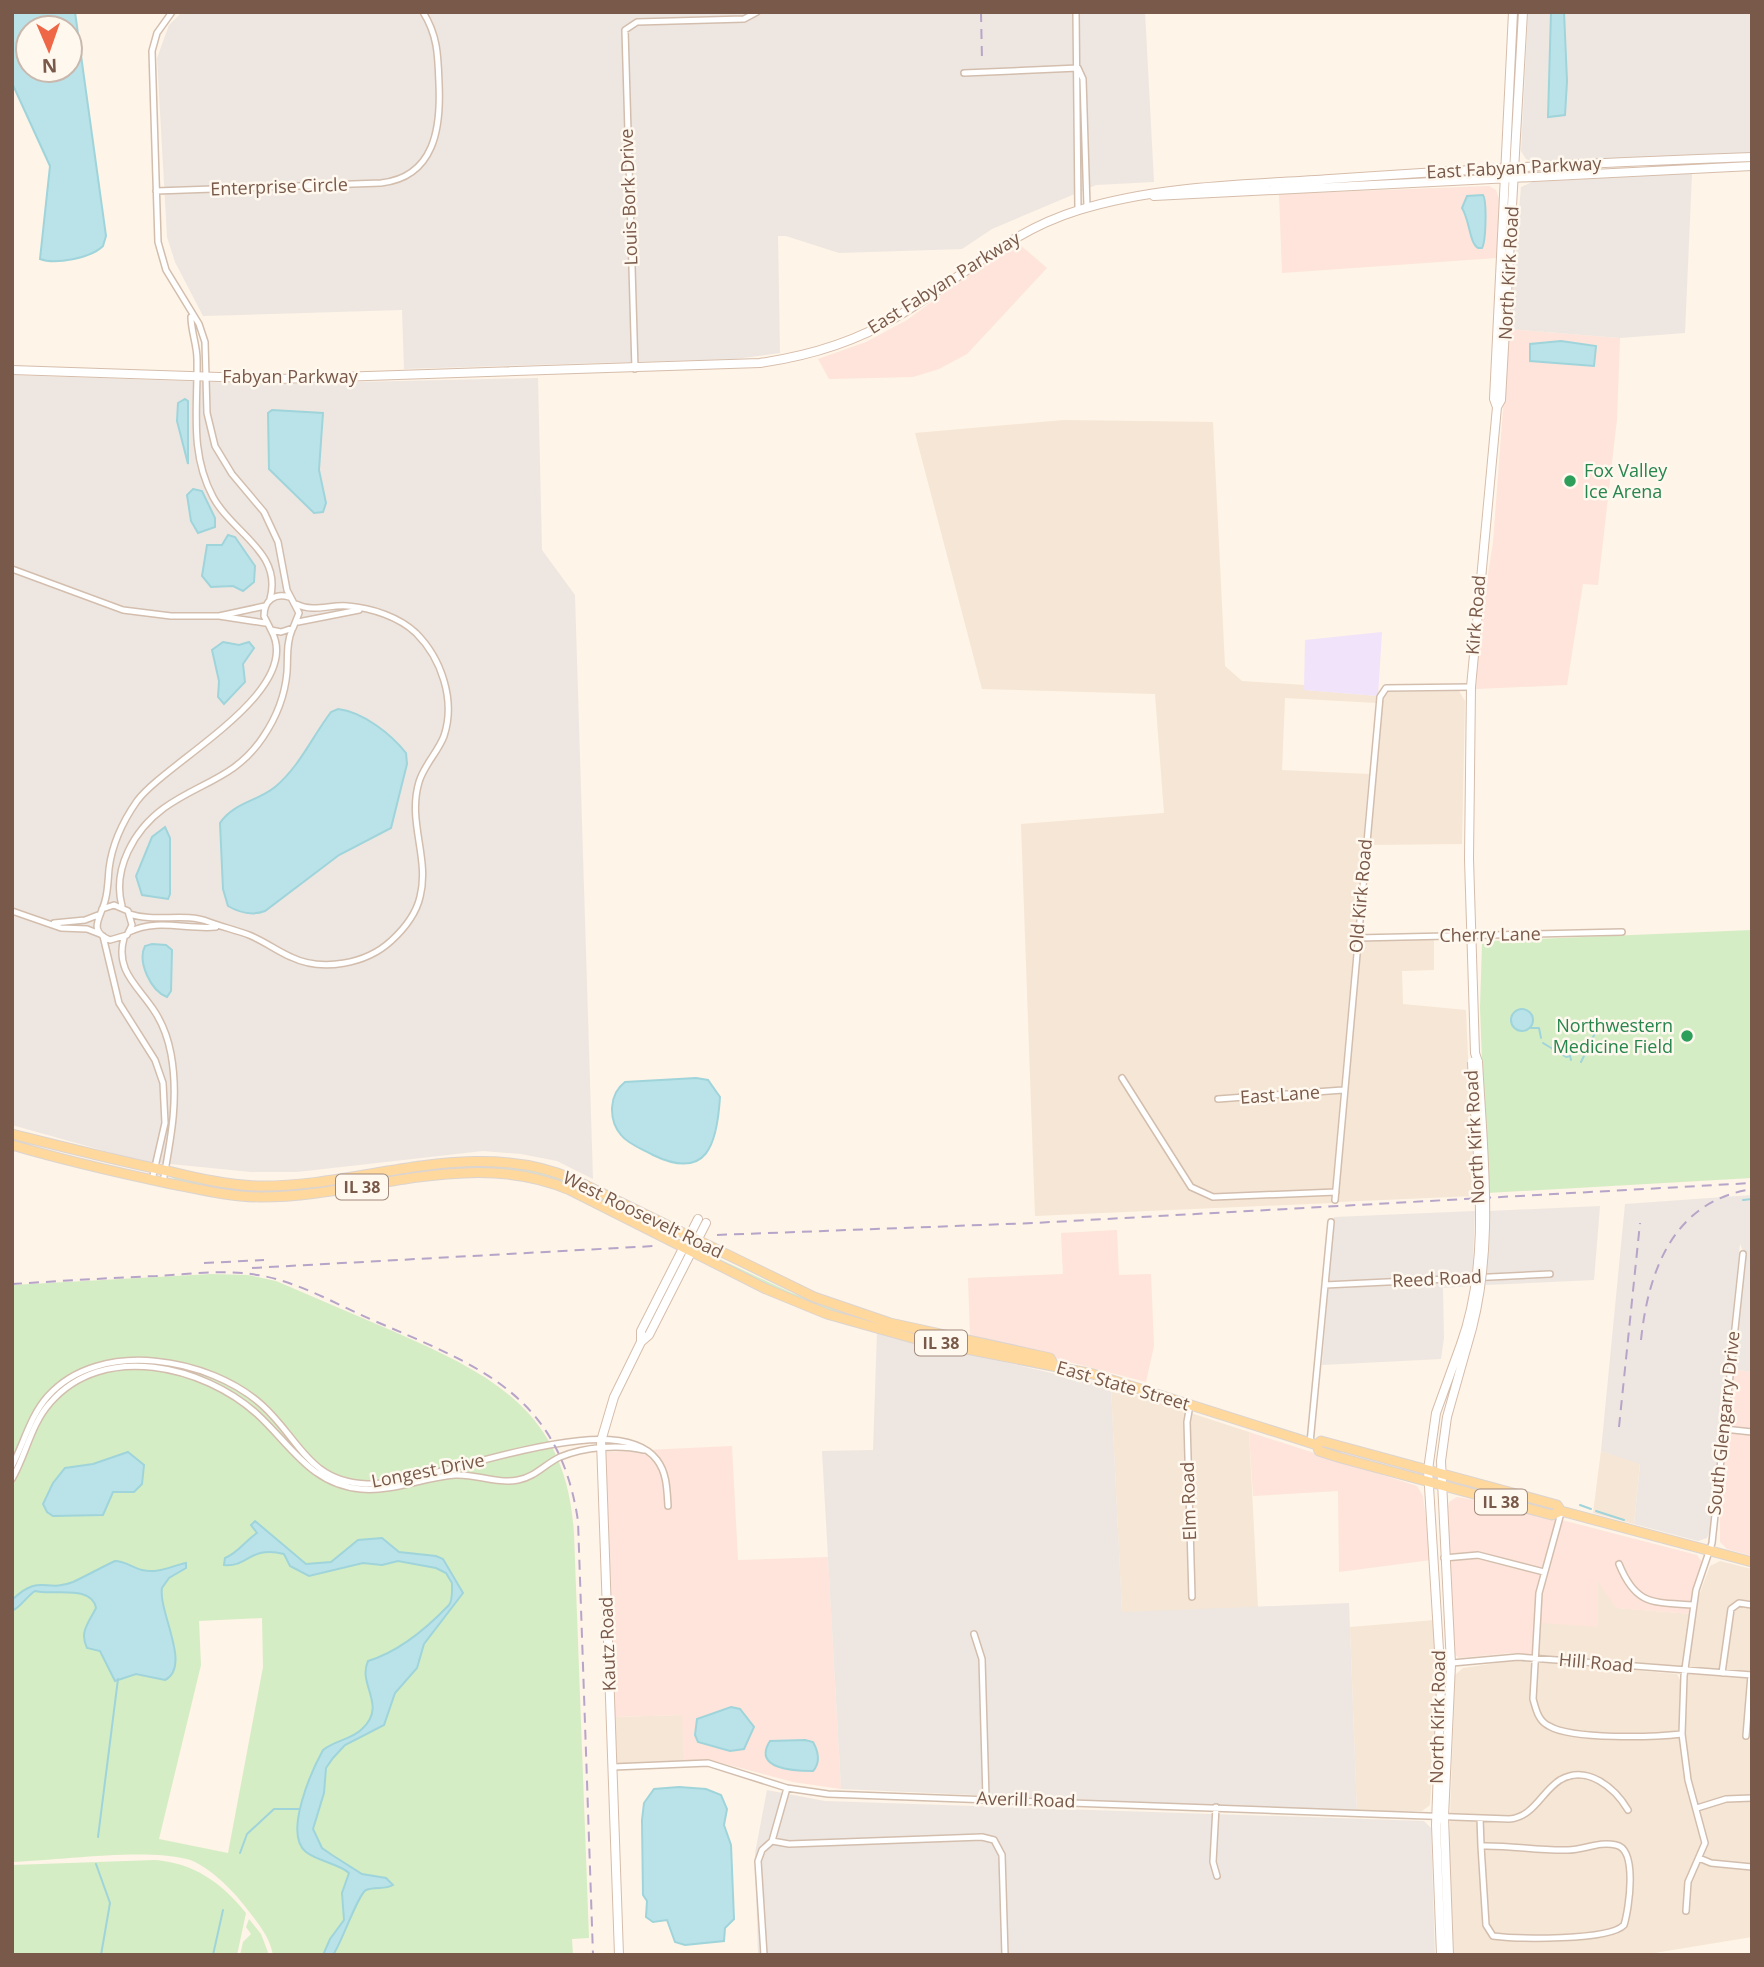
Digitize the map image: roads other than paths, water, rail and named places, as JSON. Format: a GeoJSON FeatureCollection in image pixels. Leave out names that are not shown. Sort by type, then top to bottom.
{"type":"FeatureCollection","features":[{"type":"Feature","properties":{"kind":"main road"},"geometry":{"type":"LineString","coordinates":[[1504,179],[1513,12]]}},
{"type":"Feature","properties":{"kind":"main road","name":"North Kirk Road"},"geometry":{"type":"LineString","coordinates":[[1497,407],[1501,400],[1523,12]]}},
{"type":"Feature","properties":{"kind":"main road","name":"East Fabyan Parkway"},"geometry":{"type":"LineString","coordinates":[[568,371],[760,363],[795,357],[843,343],[899,316],[1003,243],[1083,209],[1164,191],[1516,168],[1752,158]]}},
{"type":"Feature","properties":{"kind":"main road","name":"East Fabyan Parkway"},"geometry":{"type":"LineString","coordinates":[[1151,195],[1163,197],[1752,166]]}},
{"type":"Feature","properties":{"kind":"main road","name":"Kirk Road"},"geometry":{"type":"LineString","coordinates":[[1475,1059],[1470,936],[1471,687],[1497,407],[1495,376],[1504,179]]}},
{"type":"Feature","properties":{"kind":"main road","name":"Fabyan Parkway"},"geometry":{"type":"LineString","coordinates":[[12,370],[319,378],[568,371]]}},
{"type":"Feature","properties":{"kind":"main road","name":"North Kirk Road"},"geometry":{"type":"LineString","coordinates":[[1449,1955],[1440,1817],[1451,1664],[1440,1474],[1445,1427],[1473,1301],[1480,1242],[1475,1059]]}},
{"type":"Feature","properties":{"kind":"main road","name":"West Roosevelt Road"},"geometry":{"type":"LineString","coordinates":[[12,1134],[160,1170],[230,1184],[265,1186],[465,1162],[510,1161],[563,1175],[784,1285],[846,1309],[904,1326],[1049,1358],[1053,1364]]}},
{"type":"Feature","properties":{"kind":"main road","name":"West Roosevelt Road"},"geometry":{"type":"LineString","coordinates":[[12,1145],[152,1180],[227,1195],[268,1197],[475,1172],[515,1174],[570,1190],[687,1249]]}},
{"type":"Feature","properties":{"kind":"main road","name":"Kautz Road"},"geometry":{"type":"LineString","coordinates":[[619,1955],[602,1445],[614,1397],[641,1342],[649,1335],[702,1221]]}},
{"type":"Feature","properties":{"kind":"main road","name":"East State Street"},"geometry":{"type":"LineString","coordinates":[[687,1249],[782,1296],[843,1320],[1045,1366],[1053,1364],[1313,1444],[1319,1451],[1327,1454],[1552,1515],[1561,1511],[1752,1562]]}},
{"type":"Feature","properties":{"kind":"main road","name":"North Kirk Road"},"geometry":{"type":"LineString","coordinates":[[1441,1955],[1441,1664],[1428,1470],[1436,1413],[1464,1345]]}},
{"type":"Feature","properties":{"kind":"main road","name":"East State Street"},"geometry":{"type":"LineString","coordinates":[[1313,1444],[1321,1441],[1557,1505],[1561,1511]]}},
{"type":"Feature","properties":{"kind":"street"},"geometry":{"type":"LineString","coordinates":[[172,12],[157,33],[152,51],[158,242],[163,262],[191,316],[199,324],[205,342],[207,414],[212,437],[222,459],[260,505],[272,526],[283,558],[289,597],[296,604],[299,613],[289,638],[284,688],[269,729],[254,749],[230,772],[164,808],[141,831],[122,867],[119,892],[122,906],[130,914],[145,918],[204,921],[248,935],[294,959],[324,965],[364,958],[387,945],[403,928],[419,901],[423,862],[414,824],[415,803],[423,771],[444,736],[448,715],[443,676],[431,653],[411,629],[386,615],[349,606],[311,609],[296,604]]}},
{"type":"Feature","properties":{"kind":"street","name":"Enterprise Circle"},"geometry":{"type":"LineString","coordinates":[[156,191],[381,183],[408,173],[433,147],[440,122],[437,41],[423,12]]}},
{"type":"Feature","properties":{"kind":"street"},"geometry":{"type":"LineString","coordinates":[[1076,12],[1078,68],[1083,79],[1083,209]]}},
{"type":"Feature","properties":{"kind":"street","name":"Louis Bork Drive"},"geometry":{"type":"LineString","coordinates":[[635,369],[623,38],[627,27],[637,22],[744,19],[757,13]]}},
{"type":"Feature","properties":{"kind":"street"},"geometry":{"type":"LineString","coordinates":[[964,73],[1078,68]]}},
{"type":"Feature","properties":{"kind":"street"},"geometry":{"type":"LineString","coordinates":[[163,1182],[160,1170],[165,1123],[163,1083],[155,1060],[119,1003],[102,935],[96,925],[112,853],[128,815],[153,783],[237,716],[255,697],[269,675],[275,657],[275,641],[265,623],[265,606],[270,599],[274,582],[268,562],[219,506],[200,465],[195,434],[197,376],[191,316]]}},
{"type":"Feature","properties":{"kind":"street"},"geometry":{"type":"LineString","coordinates":[[12,569],[123,610],[171,616],[219,616],[265,623]]}},
{"type":"Feature","properties":{"kind":"street"},"geometry":{"type":"LineString","coordinates":[[270,599],[289,597]]}},
{"type":"Feature","properties":{"kind":"street"},"geometry":{"type":"LineString","coordinates":[[219,616],[265,606]]}},
{"type":"Feature","properties":{"kind":"street"},"geometry":{"type":"LineString","coordinates":[[271,630],[281,632],[295,625],[359,610]]}},
{"type":"Feature","properties":{"kind":"street","name":"Old Kirk Road"},"geometry":{"type":"LineString","coordinates":[[1335,1200],[1381,691],[1386,688],[1471,687]]}},
{"type":"Feature","properties":{"kind":"street"},"geometry":{"type":"LineString","coordinates":[[54,923],[85,920],[109,905],[122,906]]}},
{"type":"Feature","properties":{"kind":"street"},"geometry":{"type":"LineString","coordinates":[[12,911],[54,923],[61,928],[87,929],[115,940],[142,927],[218,927]]}},
{"type":"Feature","properties":{"kind":"street"},"geometry":{"type":"LineString","coordinates":[[130,914],[130,932]]}},
{"type":"Feature","properties":{"kind":"street","name":"Cherry Lane"},"geometry":{"type":"LineString","coordinates":[[1357,937],[1622,932]]}},
{"type":"Feature","properties":{"kind":"street"},"geometry":{"type":"LineString","coordinates":[[124,937],[121,949],[124,970],[159,1020],[171,1054],[175,1116],[160,1170],[152,1180]]}},
{"type":"Feature","properties":{"kind":"street"},"geometry":{"type":"LineString","coordinates":[[1122,1078],[1191,1187],[1213,1197],[1336,1192]]}},
{"type":"Feature","properties":{"kind":"street","name":"East Lane"},"geometry":{"type":"LineString","coordinates":[[1218,1099],[1343,1090]]}},
{"type":"Feature","properties":{"kind":"street"},"geometry":{"type":"LineString","coordinates":[[1313,1444],[1331,1222]]}},
{"type":"Feature","properties":{"kind":"street","name":"South Glengarry Drive"},"geometry":{"type":"LineString","coordinates":[[1686,1911],[1688,1882],[1705,1843],[1688,1780],[1682,1734],[1685,1670],[1693,1605],[1710,1551],[1743,1254]]}},
{"type":"Feature","properties":{"kind":"street","name":"Reed Road"},"geometry":{"type":"LineString","coordinates":[[1325,1285],[1550,1273]]}},
{"type":"Feature","properties":{"kind":"street","name":"Longest Drive"},"geometry":{"type":"LineString","coordinates":[[12,1466],[39,1408],[56,1388],[97,1368],[131,1361],[170,1364],[234,1385],[264,1406],[308,1461],[324,1472],[348,1482],[383,1483],[471,1465],[516,1450],[548,1447],[581,1439],[602,1445]]}},
{"type":"Feature","properties":{"kind":"street","name":"Longest Drive"},"geometry":{"type":"LineString","coordinates":[[12,1479],[41,1415],[62,1391],[107,1370],[141,1366],[177,1371],[199,1379],[244,1404],[271,1428],[299,1461],[318,1476],[344,1486],[384,1488],[459,1475],[495,1481],[520,1480],[554,1461],[602,1445]]}},
{"type":"Feature","properties":{"kind":"street","name":"Elm Road"},"geometry":{"type":"LineString","coordinates":[[1190,1405],[1187,1422],[1192,1597]]}},
{"type":"Feature","properties":{"kind":"street"},"geometry":{"type":"LineString","coordinates":[[1724,1429],[1752,1432]]}},
{"type":"Feature","properties":{"kind":"street"},"geometry":{"type":"LineString","coordinates":[[602,1445],[628,1441],[648,1451],[663,1470],[668,1506]]}},
{"type":"Feature","properties":{"kind":"street"},"geometry":{"type":"LineString","coordinates":[[548,1447],[554,1461]]}},
{"type":"Feature","properties":{"kind":"street"},"geometry":{"type":"LineString","coordinates":[[1561,1511],[1538,1598],[1533,1699],[1537,1714],[1548,1726],[1563,1731],[1636,1737],[1682,1734]]}},
{"type":"Feature","properties":{"kind":"street"},"geometry":{"type":"LineString","coordinates":[[1444,1558],[1478,1555],[1544,1572]]}},
{"type":"Feature","properties":{"kind":"street"},"geometry":{"type":"LineString","coordinates":[[1619,1564],[1632,1591],[1642,1599],[1693,1605]]}},
{"type":"Feature","properties":{"kind":"street"},"geometry":{"type":"LineString","coordinates":[[1722,1673],[1731,1609],[1740,1604],[1752,1605]]}},
{"type":"Feature","properties":{"kind":"street"},"geometry":{"type":"LineString","coordinates":[[974,1634],[982,1659],[986,1798]]}},
{"type":"Feature","properties":{"kind":"street","name":"Hill Road"},"geometry":{"type":"LineString","coordinates":[[1441,1664],[1517,1657],[1751,1675]]}},
{"type":"Feature","properties":{"kind":"street"},"geometry":{"type":"LineString","coordinates":[[1746,1736],[1751,1675]]}},
{"type":"Feature","properties":{"kind":"street","name":"Averill Road"},"geometry":{"type":"LineString","coordinates":[[613,1767],[708,1763],[787,1788],[828,1794],[1480,1818],[1523,1817],[1558,1782],[1574,1776],[1598,1779],[1623,1801],[1628,1810]]}},
{"type":"Feature","properties":{"kind":"street"},"geometry":{"type":"LineString","coordinates":[[764,1955],[758,1861],[762,1850],[772,1841],[787,1788]]}},
{"type":"Feature","properties":{"kind":"street"},"geometry":{"type":"LineString","coordinates":[[1697,1808],[1726,1799],[1752,1798]]}},
{"type":"Feature","properties":{"kind":"street"},"geometry":{"type":"LineString","coordinates":[[1216,1807],[1213,1862],[1217,1876]]}},
{"type":"Feature","properties":{"kind":"street"},"geometry":{"type":"LineString","coordinates":[[1480,1818],[1481,1846],[1486,1925],[1493,1936],[1570,1938],[1614,1931],[1625,1925],[1629,1904],[1629,1863],[1627,1853],[1620,1846],[1599,1844],[1569,1850],[1481,1846]]}},
{"type":"Feature","properties":{"kind":"street"},"geometry":{"type":"LineString","coordinates":[[772,1841],[789,1844],[982,1838],[994,1840],[1002,1855],[1005,1955]]}},
{"type":"Feature","properties":{"kind":"street"},"geometry":{"type":"LineString","coordinates":[[1699,1857],[1711,1863],[1752,1867]]}},
{"type":"Feature","properties":{"kind":"water"},"geometry":{"type":"Polygon","coordinates":[[[12,12],[75,12],[14,14],[14,84],[84,84],[84,77],[106,236],[103,246],[90,254],[63,261],[40,259],[50,166],[12,83],[12,12]]]}},
{"type":"Feature","properties":{"kind":"water"},"geometry":{"type":"Polygon","coordinates":[[[1551,12],[1564,12],[1567,81],[1565,115],[1548,117],[1551,12]]]}},
{"type":"Feature","properties":{"kind":"water"},"geometry":{"type":"Polygon","coordinates":[[[1483,195],[1484,238],[1482,248],[1478,248],[1462,208],[1467,196],[1483,195]]]}},
{"type":"Feature","properties":{"kind":"water"},"geometry":{"type":"Polygon","coordinates":[[[1561,341],[1596,346],[1594,366],[1530,361],[1530,344],[1561,341]]]}},
{"type":"Feature","properties":{"kind":"water"},"geometry":{"type":"Polygon","coordinates":[[[185,399],[188,401],[188,464],[177,421],[178,403],[185,399]]]}},
{"type":"Feature","properties":{"kind":"water"},"geometry":{"type":"Polygon","coordinates":[[[272,410],[323,413],[319,470],[326,503],[323,512],[314,513],[269,469],[268,413],[272,410]]]}},
{"type":"Feature","properties":{"kind":"water"},"geometry":{"type":"Polygon","coordinates":[[[193,489],[202,491],[215,518],[215,527],[198,533],[191,521],[187,495],[193,489]]]}},
{"type":"Feature","properties":{"kind":"water"},"geometry":{"type":"Polygon","coordinates":[[[228,535],[235,537],[255,566],[254,582],[243,591],[233,586],[211,587],[202,576],[207,545],[222,545],[228,535]]]}},
{"type":"Feature","properties":{"kind":"water"},"geometry":{"type":"Polygon","coordinates":[[[223,642],[239,645],[249,642],[254,648],[243,664],[245,682],[224,704],[218,697],[219,681],[212,650],[223,642]]]}},
{"type":"Feature","properties":{"kind":"water"},"geometry":{"type":"Polygon","coordinates":[[[338,709],[357,714],[376,725],[406,753],[407,764],[391,828],[339,855],[265,911],[246,913],[228,906],[223,889],[220,823],[232,811],[268,792],[284,779],[331,712],[338,709]]]}},
{"type":"Feature","properties":{"kind":"water"},"geometry":{"type":"Polygon","coordinates":[[[165,827],[170,838],[168,899],[142,895],[136,876],[152,837],[165,827]]]}},
{"type":"Feature","properties":{"kind":"water"},"geometry":{"type":"Polygon","coordinates":[[[166,945],[172,950],[171,991],[167,997],[156,989],[144,968],[145,946],[166,945]]]}},
{"type":"Feature","properties":{"kind":"water"},"geometry":{"type":"Polygon","coordinates":[[[1522,1009],[1530,1012],[1533,1020],[1530,1028],[1522,1031],[1514,1028],[1511,1020],[1514,1012],[1522,1009]]]}},
{"type":"Feature","properties":{"kind":"water"},"geometry":{"type":"Polygon","coordinates":[[[696,1078],[708,1080],[720,1097],[712,1143],[706,1154],[697,1161],[686,1164],[671,1162],[635,1146],[621,1135],[614,1122],[612,1107],[616,1093],[625,1082],[696,1078]]]}},
{"type":"Feature","properties":{"kind":"water"},"geometry":{"type":"Polygon","coordinates":[[[128,1452],[144,1465],[142,1484],[134,1492],[113,1492],[103,1515],[53,1516],[47,1512],[43,1504],[53,1483],[65,1468],[93,1464],[128,1452]]]}},
{"type":"Feature","properties":{"kind":"water"},"geometry":{"type":"Polygon","coordinates":[[[255,1521],[306,1564],[331,1562],[358,1540],[382,1538],[399,1552],[436,1556],[443,1559],[463,1593],[424,1644],[417,1668],[395,1693],[384,1725],[345,1745],[326,1768],[324,1793],[313,1829],[322,1848],[362,1874],[386,1878],[393,1885],[369,1889],[363,1893],[333,1955],[323,1955],[330,1939],[344,1920],[342,1893],[349,1873],[306,1852],[300,1843],[298,1817],[307,1786],[323,1750],[358,1733],[369,1720],[372,1703],[366,1678],[368,1661],[401,1645],[431,1622],[449,1605],[452,1583],[446,1573],[436,1568],[398,1561],[382,1565],[363,1563],[309,1576],[290,1566],[284,1554],[273,1552],[256,1554],[238,1563],[224,1565],[225,1558],[257,1533],[251,1525],[255,1521]]]}},
{"type":"Feature","properties":{"kind":"water"},"geometry":{"type":"Polygon","coordinates":[[[115,1561],[148,1571],[186,1563],[186,1568],[169,1578],[162,1588],[175,1651],[172,1673],[165,1680],[136,1674],[115,1681],[100,1651],[87,1648],[85,1642],[86,1627],[96,1608],[87,1596],[70,1592],[35,1591],[12,1611],[12,1600],[29,1587],[73,1582],[115,1561]]]}},
{"type":"Feature","properties":{"kind":"water"},"geometry":{"type":"Polygon","coordinates":[[[731,1707],[740,1709],[754,1727],[744,1749],[730,1751],[698,1742],[695,1735],[697,1719],[731,1707]]]}},
{"type":"Feature","properties":{"kind":"water"},"geometry":{"type":"Polygon","coordinates":[[[770,1741],[813,1742],[817,1753],[818,1760],[813,1771],[786,1769],[766,1758],[770,1741]]]}},
{"type":"Feature","properties":{"kind":"water"},"geometry":{"type":"Polygon","coordinates":[[[654,1789],[706,1789],[721,1795],[727,1809],[724,1825],[731,1845],[734,1919],[725,1928],[724,1941],[685,1945],[675,1942],[667,1920],[653,1922],[646,1917],[647,1901],[643,1895],[644,1803],[654,1789]]]}},
{"type":"Feature","properties":{"kind":"waterway"},"geometry":{"type":"LineString","coordinates":[[1531,1028],[1539,1028],[1541,1038]]}},
{"type":"Feature","properties":{"kind":"waterway"},"geometry":{"type":"LineString","coordinates":[[1581,1062],[1597,1029]]}},
{"type":"Feature","properties":{"kind":"waterway"},"geometry":{"type":"LineString","coordinates":[[1543,1043],[1566,1057],[1570,1056],[1571,1060]]}},
{"type":"Feature","properties":{"kind":"waterway"},"geometry":{"type":"LineString","coordinates":[[1743,1200],[1752,1199]]}},
{"type":"Feature","properties":{"kind":"waterway"},"geometry":{"type":"LineString","coordinates":[[1580,1505],[1591,1509]]}},
{"type":"Feature","properties":{"kind":"waterway"},"geometry":{"type":"LineString","coordinates":[[1596,1511],[1624,1520]]}},
{"type":"Feature","properties":{"kind":"waterway"},"geometry":{"type":"LineString","coordinates":[[98,1837],[118,1679]]}},
{"type":"Feature","properties":{"kind":"waterway"},"geometry":{"type":"LineString","coordinates":[[240,1853],[247,1834],[274,1809],[300,1809]]}},
{"type":"Feature","properties":{"kind":"waterway"},"geometry":{"type":"LineString","coordinates":[[96,1864],[110,1903],[101,1955]]}},
{"type":"Feature","properties":{"kind":"waterway"},"geometry":{"type":"LineString","coordinates":[[213,1955],[223,1910]]}},
{"type":"Feature","properties":{"kind":"railway"},"geometry":{"type":"LineString","coordinates":[[981,12],[982,60]]}},
{"type":"Feature","properties":{"kind":"railway"},"geometry":{"type":"LineString","coordinates":[[717,1235],[1034,1223],[1752,1183]]}},
{"type":"Feature","properties":{"kind":"railway"},"geometry":{"type":"LineString","coordinates":[[1641,1340],[1650,1290],[1668,1245],[1682,1226],[1700,1210],[1721,1198],[1747,1190]]}},
{"type":"Feature","properties":{"kind":"railway"},"geometry":{"type":"LineString","coordinates":[[1619,1427],[1640,1223]]}},
{"type":"Feature","properties":{"kind":"railway"},"geometry":{"type":"LineString","coordinates":[[252,1268],[654,1246]]}},
{"type":"Feature","properties":{"kind":"railway"},"geometry":{"type":"LineString","coordinates":[[204,1263],[264,1260]]}},
{"type":"Feature","properties":{"kind":"railway"},"geometry":{"type":"LineString","coordinates":[[12,1284],[215,1272],[267,1277],[312,1292],[445,1352],[507,1389],[532,1413],[552,1441],[568,1477],[578,1521],[593,1955]]}},
{"type":"Feature","properties":{"kind":"place","name":"Fox Valley Ice Arena"},"geometry":{"type":"Point","coordinates":[1570,481]}},
{"type":"Feature","properties":{"kind":"place","name":"Northwestern Medicine Field"},"geometry":{"type":"Point","coordinates":[1687,1036]}}]}
